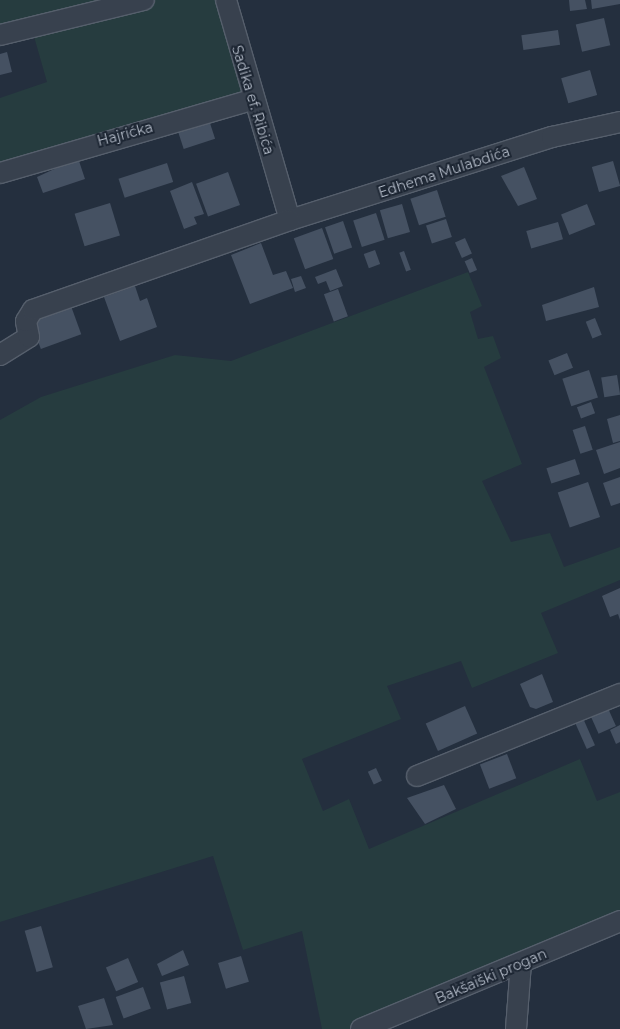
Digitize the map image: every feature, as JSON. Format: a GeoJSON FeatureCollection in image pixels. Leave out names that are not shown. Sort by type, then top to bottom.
{"type":"FeatureCollection","features":[{"type":"Feature","properties":{"kind":"street"},"geometry":{"type":"LineString","coordinates":[[0,35],[144,0]]}},
{"type":"Feature","properties":{"kind":"street","name":"Sadika ef. Ribića"},"geometry":{"type":"LineString","coordinates":[[226,0],[252,100],[290,220]]}},
{"type":"Feature","properties":{"kind":"street","name":"Hajrićka"},"geometry":{"type":"LineString","coordinates":[[0,173],[252,100]]}},
{"type":"Feature","properties":{"kind":"street","name":"Edhema Mulabdića"},"geometry":{"type":"LineString","coordinates":[[0,355],[29,336],[26,321],[33,310],[290,220],[552,138],[620,122]]}},
{"type":"Feature","properties":{"kind":"street"},"geometry":{"type":"LineString","coordinates":[[417,776],[620,694]]}},
{"type":"Feature","properties":{"kind":"street","name":"Bakšaiški progan"},"geometry":{"type":"LineString","coordinates":[[361,1029],[620,921]]}},
{"type":"Feature","properties":{"kind":"street"},"geometry":{"type":"LineString","coordinates":[[516,1029],[521,963]]}},
{"type":"Feature","properties":{"kind":"green space"},"geometry":{"type":"Polygon","coordinates":[[[0,0],[226,0],[252,100],[0,173],[0,98],[47,82],[31,26],[0,35],[0,0]]]}},
{"type":"Feature","properties":{"kind":"green space"},"geometry":{"type":"Polygon","coordinates":[[[468,272],[482,306],[470,312],[478,339],[493,336],[501,358],[484,367],[522,464],[482,481],[511,542],[550,533],[564,567],[620,547],[620,580],[541,613],[558,653],[472,688],[461,661],[387,686],[401,719],[302,759],[323,811],[349,799],[369,849],[580,759],[597,801],[620,792],[620,921],[361,1029],[322,1029],[302,931],[243,950],[213,856],[0,922],[0,420],[41,397],[175,355],[231,361],[468,272]]]}},
{"type":"Feature","properties":{"kind":"building"},"geometry":{"type":"Polygon","coordinates":[[[569,0],[585,0],[587,9],[570,11],[569,0]]]}},
{"type":"Feature","properties":{"kind":"building"},"geometry":{"type":"Polygon","coordinates":[[[591,0],[620,0],[620,4],[592,9],[591,0]]]}},
{"type":"Feature","properties":{"kind":"building"},"geometry":{"type":"Polygon","coordinates":[[[604,18],[610,45],[582,52],[576,25],[604,18]]]}},
{"type":"Feature","properties":{"kind":"building"},"geometry":{"type":"Polygon","coordinates":[[[558,30],[560,45],[523,50],[521,35],[558,30]]]}},
{"type":"Feature","properties":{"kind":"building"},"geometry":{"type":"Polygon","coordinates":[[[7,52],[12,72],[0,75],[0,54],[7,52]]]}},
{"type":"Feature","properties":{"kind":"building"},"geometry":{"type":"Polygon","coordinates":[[[590,70],[597,95],[568,103],[561,78],[590,70]]]}},
{"type":"Feature","properties":{"kind":"building"},"geometry":{"type":"Polygon","coordinates":[[[208,117],[215,139],[184,149],[177,127],[208,117]]]}},
{"type":"Feature","properties":{"kind":"building"},"geometry":{"type":"Polygon","coordinates":[[[78,158],[85,179],[43,193],[37,177],[78,158]]]}},
{"type":"Feature","properties":{"kind":"building"},"geometry":{"type":"Polygon","coordinates":[[[613,161],[620,186],[599,192],[592,167],[613,161]]]}},
{"type":"Feature","properties":{"kind":"building"},"geometry":{"type":"Polygon","coordinates":[[[167,163],[173,182],[125,198],[118,179],[167,163]]]}},
{"type":"Feature","properties":{"kind":"building"},"geometry":{"type":"Polygon","coordinates":[[[524,167],[537,199],[518,206],[501,176],[524,167]]]}},
{"type":"Feature","properties":{"kind":"building"},"geometry":{"type":"Polygon","coordinates":[[[228,172],[240,205],[208,217],[196,184],[228,172]]]}},
{"type":"Feature","properties":{"kind":"building"},"geometry":{"type":"Polygon","coordinates":[[[192,182],[204,214],[194,217],[197,224],[184,229],[170,191],[192,182]]]}},
{"type":"Feature","properties":{"kind":"building"},"geometry":{"type":"Polygon","coordinates":[[[437,190],[446,217],[419,225],[410,199],[437,190]]]}},
{"type":"Feature","properties":{"kind":"building"},"geometry":{"type":"Polygon","coordinates":[[[110,203],[120,236],[85,246],[75,214],[110,203]]]}},
{"type":"Feature","properties":{"kind":"building"},"geometry":{"type":"Polygon","coordinates":[[[402,204],[410,232],[388,238],[380,210],[402,204]]]}},
{"type":"Feature","properties":{"kind":"building"},"geometry":{"type":"Polygon","coordinates":[[[587,204],[595,224],[569,235],[561,214],[587,204]]]}},
{"type":"Feature","properties":{"kind":"building"},"geometry":{"type":"Polygon","coordinates":[[[376,213],[385,240],[362,247],[353,220],[376,213]]]}},
{"type":"Feature","properties":{"kind":"building"},"geometry":{"type":"Polygon","coordinates":[[[446,219],[452,237],[432,244],[426,225],[446,219]]]}},
{"type":"Feature","properties":{"kind":"building"},"geometry":{"type":"Polygon","coordinates":[[[343,221],[352,247],[334,254],[325,227],[343,221]]]}},
{"type":"Feature","properties":{"kind":"building"},"geometry":{"type":"Polygon","coordinates":[[[558,222],[563,239],[531,248],[526,231],[558,222]]]}},
{"type":"Feature","properties":{"kind":"building"},"geometry":{"type":"Polygon","coordinates":[[[322,228],[333,259],[305,269],[294,238],[322,228]]]}},
{"type":"Feature","properties":{"kind":"building"},"geometry":{"type":"Polygon","coordinates":[[[465,238],[472,254],[462,258],[455,242],[465,238]]]}},
{"type":"Feature","properties":{"kind":"building"},"geometry":{"type":"Polygon","coordinates":[[[261,243],[273,275],[286,271],[293,288],[250,304],[231,255],[261,243]]]}},
{"type":"Feature","properties":{"kind":"building"},"geometry":{"type":"Polygon","coordinates":[[[375,250],[380,264],[369,268],[364,254],[375,250]]]}},
{"type":"Feature","properties":{"kind":"building"},"geometry":{"type":"Polygon","coordinates":[[[404,251],[411,270],[406,272],[399,253],[404,251]]]}},
{"type":"Feature","properties":{"kind":"building"},"geometry":{"type":"Polygon","coordinates":[[[472,258],[477,270],[470,273],[465,261],[472,258]]]}},
{"type":"Feature","properties":{"kind":"building"},"geometry":{"type":"Polygon","coordinates":[[[336,269],[343,286],[330,291],[326,281],[318,284],[315,277],[336,269]]]}},
{"type":"Feature","properties":{"kind":"building"},"geometry":{"type":"Polygon","coordinates":[[[301,276],[306,288],[295,292],[291,279],[301,276]]]}},
{"type":"Feature","properties":{"kind":"building"},"geometry":{"type":"Polygon","coordinates":[[[135,286],[140,301],[147,298],[157,327],[120,341],[104,297],[135,286]]]}},
{"type":"Feature","properties":{"kind":"building"},"geometry":{"type":"Polygon","coordinates":[[[594,287],[599,307],[546,321],[542,305],[594,287]]]}},
{"type":"Feature","properties":{"kind":"building"},"geometry":{"type":"Polygon","coordinates":[[[338,289],[348,316],[334,321],[324,294],[338,289]]]}},
{"type":"Feature","properties":{"kind":"building"},"geometry":{"type":"Polygon","coordinates":[[[71,306],[81,334],[41,349],[31,321],[71,306]]]}},
{"type":"Feature","properties":{"kind":"building"},"geometry":{"type":"Polygon","coordinates":[[[595,318],[602,335],[592,338],[586,322],[595,318]]]}},
{"type":"Feature","properties":{"kind":"building"},"geometry":{"type":"Polygon","coordinates":[[[567,353],[573,368],[554,375],[548,360],[567,353]]]}},
{"type":"Feature","properties":{"kind":"building"},"geometry":{"type":"Polygon","coordinates":[[[589,370],[598,398],[571,406],[562,379],[589,370]]]}},
{"type":"Feature","properties":{"kind":"building"},"geometry":{"type":"Polygon","coordinates":[[[617,375],[620,395],[604,397],[601,378],[617,375]]]}},
{"type":"Feature","properties":{"kind":"building"},"geometry":{"type":"Polygon","coordinates":[[[591,402],[595,413],[581,418],[577,407],[591,402]]]}},
{"type":"Feature","properties":{"kind":"building"},"geometry":{"type":"Polygon","coordinates":[[[620,415],[620,441],[613,443],[607,419],[620,415]]]}},
{"type":"Feature","properties":{"kind":"building"},"geometry":{"type":"Polygon","coordinates":[[[585,426],[593,450],[580,454],[573,430],[585,426]]]}},
{"type":"Feature","properties":{"kind":"building"},"geometry":{"type":"Polygon","coordinates":[[[620,442],[620,468],[604,474],[596,450],[620,442]]]}},
{"type":"Feature","properties":{"kind":"building"},"geometry":{"type":"Polygon","coordinates":[[[575,459],[580,474],[551,483],[546,468],[575,459]]]}},
{"type":"Feature","properties":{"kind":"building"},"geometry":{"type":"Polygon","coordinates":[[[620,477],[620,503],[611,506],[603,483],[620,477]]]}},
{"type":"Feature","properties":{"kind":"building"},"geometry":{"type":"Polygon","coordinates":[[[588,482],[600,517],[570,527],[558,492],[588,482]]]}},
{"type":"Feature","properties":{"kind":"building"},"geometry":{"type":"Polygon","coordinates":[[[620,588],[620,620],[618,614],[610,617],[602,596],[620,588]]]}},
{"type":"Feature","properties":{"kind":"building"},"geometry":{"type":"Polygon","coordinates":[[[542,674],[553,702],[536,709],[530,707],[520,684],[542,674]]]}},
{"type":"Feature","properties":{"kind":"building"},"geometry":{"type":"Polygon","coordinates":[[[465,706],[477,733],[438,751],[426,723],[465,706]]]}},
{"type":"Feature","properties":{"kind":"building"},"geometry":{"type":"Polygon","coordinates":[[[607,706],[616,726],[599,734],[590,714],[607,706]]]}},
{"type":"Feature","properties":{"kind":"building"},"geometry":{"type":"Polygon","coordinates":[[[582,716],[595,745],[587,749],[574,720],[582,716]]]}},
{"type":"Feature","properties":{"kind":"building"},"geometry":{"type":"Polygon","coordinates":[[[620,725],[620,742],[616,744],[610,730],[620,725]]]}},
{"type":"Feature","properties":{"kind":"building"},"geometry":{"type":"Polygon","coordinates":[[[507,754],[516,778],[489,789],[480,764],[507,754]]]}},
{"type":"Feature","properties":{"kind":"building"},"geometry":{"type":"Polygon","coordinates":[[[376,768],[382,781],[374,784],[368,772],[376,768]]]}},
{"type":"Feature","properties":{"kind":"building"},"geometry":{"type":"Polygon","coordinates":[[[444,785],[456,809],[425,824],[407,798],[444,785]]]}},
{"type":"Feature","properties":{"kind":"building"},"geometry":{"type":"Polygon","coordinates":[[[41,926],[53,967],[37,972],[25,931],[41,926]]]}},
{"type":"Feature","properties":{"kind":"building"},"geometry":{"type":"Polygon","coordinates":[[[183,950],[189,965],[162,976],[157,964],[183,950]]]}},
{"type":"Feature","properties":{"kind":"building"},"geometry":{"type":"Polygon","coordinates":[[[241,956],[249,982],[226,989],[218,963],[241,956]]]}},
{"type":"Feature","properties":{"kind":"building"},"geometry":{"type":"Polygon","coordinates":[[[128,958],[138,982],[116,991],[106,967],[128,958]]]}},
{"type":"Feature","properties":{"kind":"building"},"geometry":{"type":"Polygon","coordinates":[[[184,976],[191,1003],[167,1010],[160,982],[184,976]]]}},
{"type":"Feature","properties":{"kind":"building"},"geometry":{"type":"Polygon","coordinates":[[[143,987],[151,1009],[124,1019],[116,997],[143,987]]]}},
{"type":"Feature","properties":{"kind":"building"},"geometry":{"type":"Polygon","coordinates":[[[104,998],[113,1025],[86,1029],[78,1006],[104,998]]]}}]}
